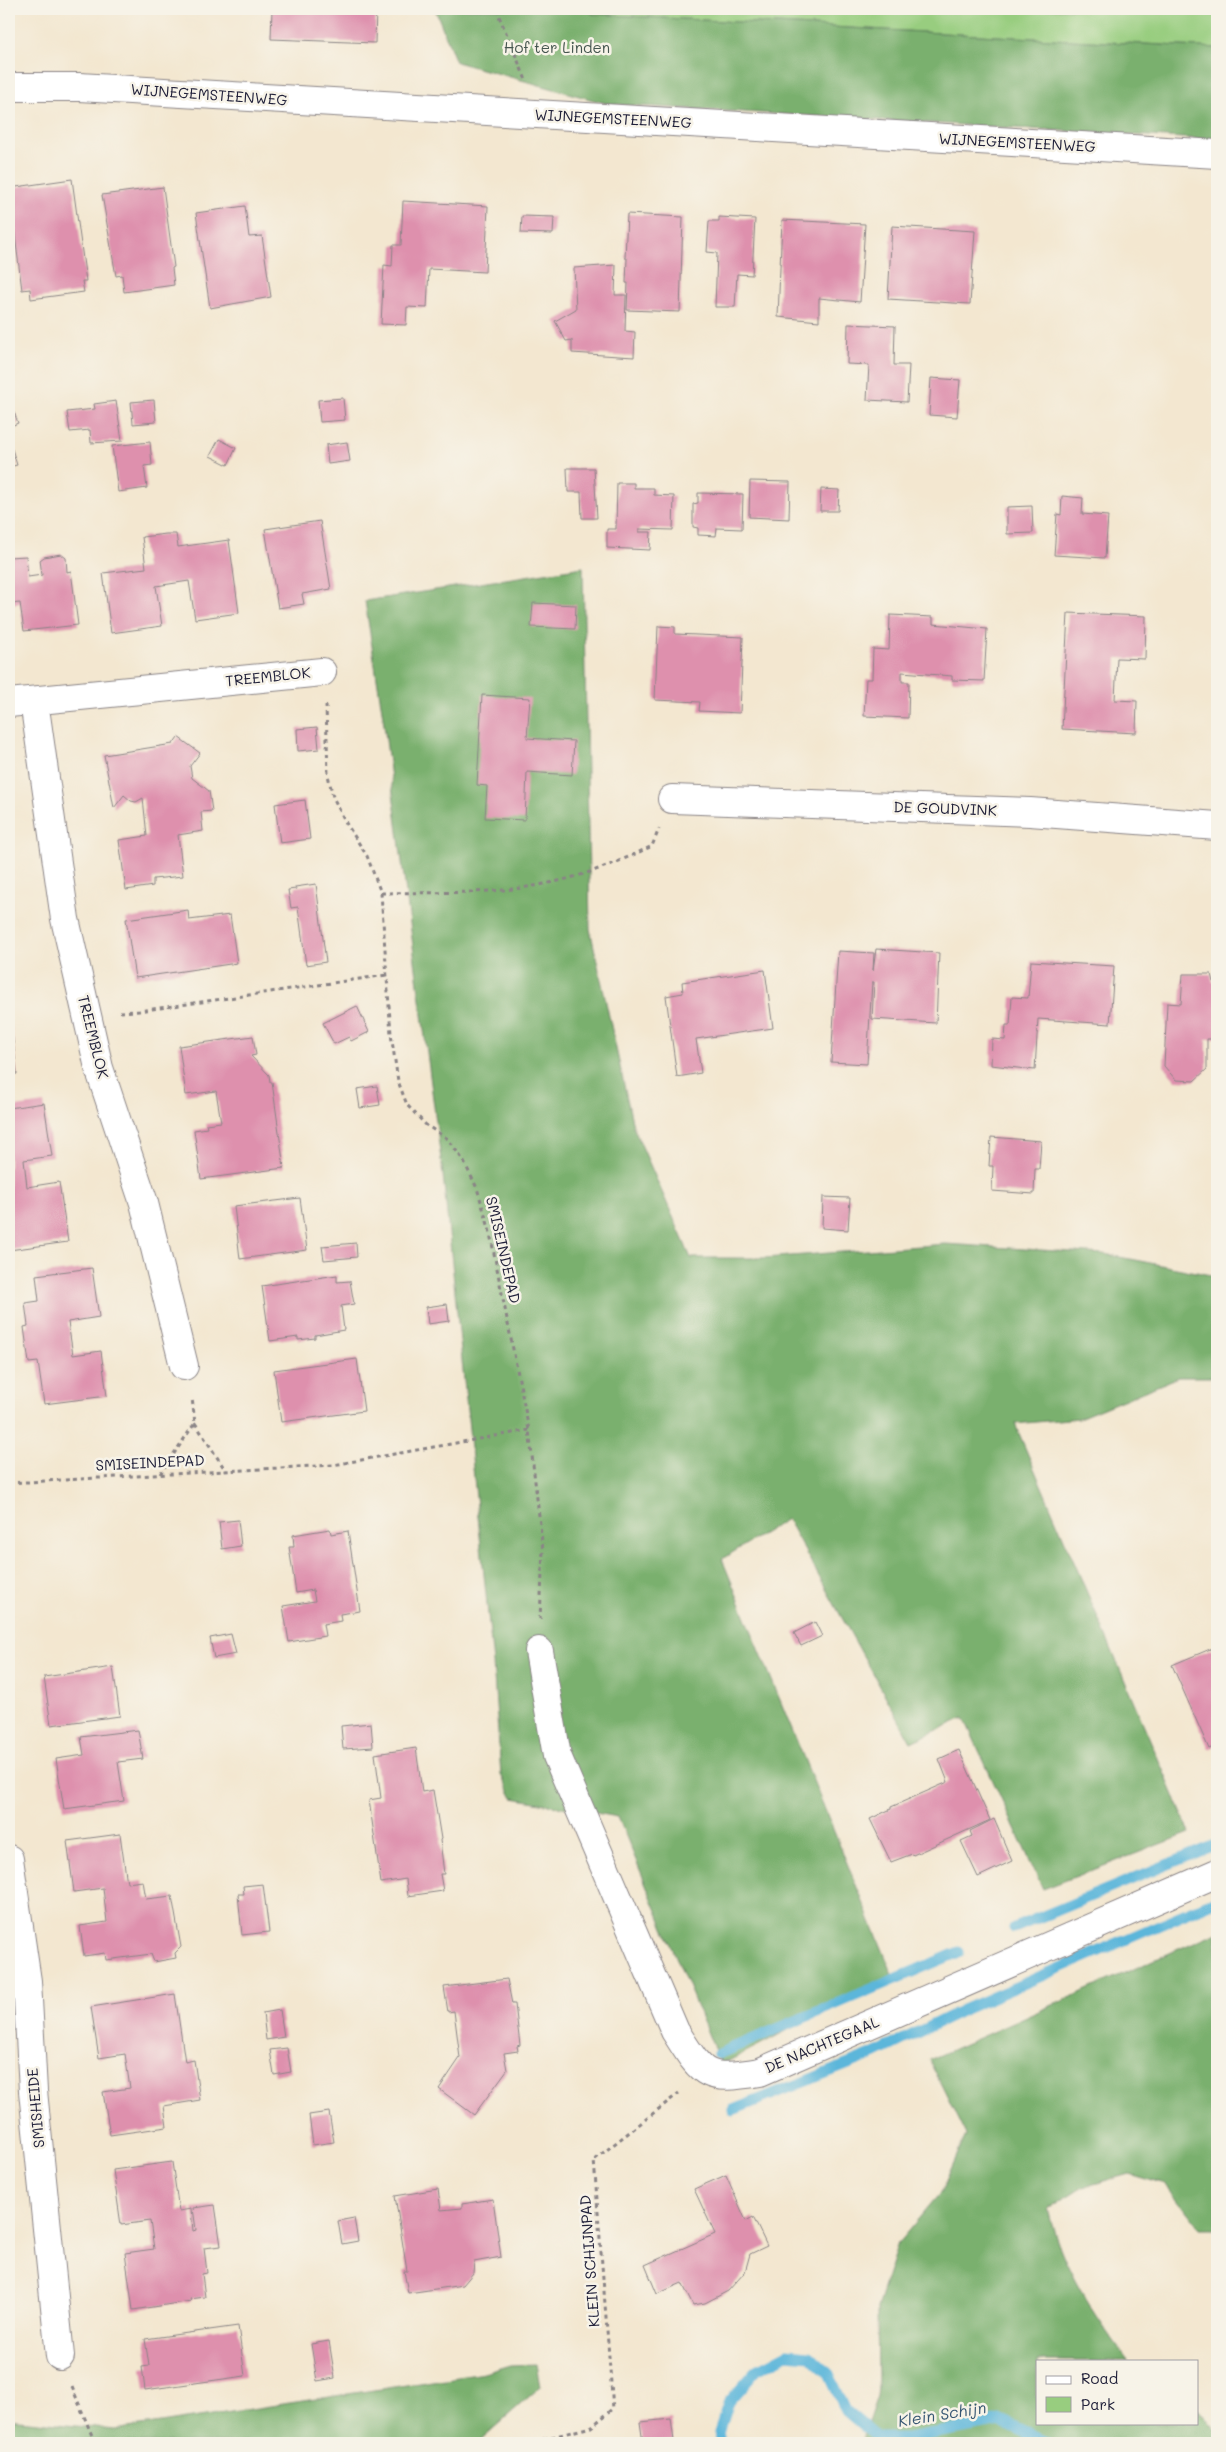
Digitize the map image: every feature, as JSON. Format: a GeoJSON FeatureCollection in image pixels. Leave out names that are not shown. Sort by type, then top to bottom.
{"type":"FeatureCollection","features":[{"type":"Feature","properties":{"kind":"street","name":"WIJNEGEMSTEENWEG"},"geometry":{"type":"LineString","coordinates":[[9,86],[79,87],[1217,154]]}},
{"type":"Feature","properties":{"kind":"street","name":"TREEMBLOK"},"geometry":{"type":"LineString","coordinates":[[184,1366],[144,1202],[99,1068],[65,920],[22,702],[322,672]]}},
{"type":"Feature","properties":{"kind":"street","name":"DE GOUDVINK"},"geometry":{"type":"LineString","coordinates":[[672,799],[1030,812],[1217,826]]}},
{"type":"Feature","properties":{"kind":"street"},"geometry":{"type":"LineString","coordinates":[[539,1652],[556,1756],[675,2031],[695,2063],[706,2072]]}},
{"type":"Feature","properties":{"kind":"street","name":"SMISHEIDE"},"geometry":{"type":"LineString","coordinates":[[9,1860],[27,1981],[33,2091],[60,2356]]}},
{"type":"Feature","properties":{"kind":"street","name":"DE NACHTEGAAL"},"geometry":{"type":"LineString","coordinates":[[706,2072],[726,2077],[760,2072],[1217,1873]]}},
{"type":"Feature","properties":{"kind":"path"},"geometry":{"type":"LineString","coordinates":[[496,9],[540,115]]}},
{"type":"Feature","properties":{"kind":"path","name":"SMISEINDEPAD"},"geometry":{"type":"LineString","coordinates":[[322,672],[327,712],[325,739],[328,775],[333,797],[346,823],[367,856],[381,893],[391,1034],[398,1081],[407,1105],[426,1125],[448,1139],[464,1160],[477,1188],[489,1228],[528,1430],[543,1550],[539,1652]]}},
{"type":"Feature","properties":{"kind":"path"},"geometry":{"type":"LineString","coordinates":[[381,893],[514,889],[570,879],[652,846],[672,799]]}},
{"type":"Feature","properties":{"kind":"path"},"geometry":{"type":"LineString","coordinates":[[87,1012],[138,1011],[387,975]]}},
{"type":"Feature","properties":{"kind":"path"},"geometry":{"type":"LineString","coordinates":[[184,1366],[192,1394],[195,1423],[226,1471]]}},
{"type":"Feature","properties":{"kind":"path"},"geometry":{"type":"LineString","coordinates":[[160,1474],[195,1423]]}},
{"type":"Feature","properties":{"kind":"path","name":"SMISEINDEPAD"},"geometry":{"type":"LineString","coordinates":[[9,1482],[333,1465],[528,1430]]}},
{"type":"Feature","properties":{"kind":"path","name":"KLEIN SCHIJNPAD"},"geometry":{"type":"LineString","coordinates":[[528,2443],[591,2427],[613,2410],[594,2160],[706,2072]]}},
{"type":"Feature","properties":{"kind":"path"},"geometry":{"type":"LineString","coordinates":[[60,2356],[95,2443]]}},
{"type":"Feature","properties":{"kind":"green space","name":"Hof ter Linden"},"geometry":{"type":"Polygon","coordinates":[[[435,9],[590,9],[592,14],[1217,48],[1217,140],[608,104],[456,62],[435,9]]]}},
{"type":"Feature","properties":{"kind":"green space"},"geometry":{"type":"Polygon","coordinates":[[[590,9],[1217,9],[1217,48],[592,14],[590,9]]]}},
{"type":"Feature","properties":{"kind":"green space"},"geometry":{"type":"Polygon","coordinates":[[[583,567],[590,929],[633,1126],[691,1258],[765,1258],[945,1244],[1104,1254],[1217,1276],[1217,1377],[1179,1377],[1079,1418],[1015,1424],[1190,1833],[1043,1889],[964,1718],[911,1742],[787,1519],[722,1559],[893,1975],[721,2065],[618,1817],[513,1798],[501,1775],[493,1663],[443,1175],[383,717],[365,601],[583,567]]]}},
{"type":"Feature","properties":{"kind":"green space"},"geometry":{"type":"Polygon","coordinates":[[[1217,1932],[1217,2228],[1200,2228],[1166,2185],[1129,2174],[1080,2188],[1048,2209],[1061,2251],[1070,2270],[1102,2325],[1127,2360],[1036,2360],[1036,2424],[1198,2424],[1198,2409],[1217,2431],[1217,2443],[861,2443],[877,2396],[877,2308],[898,2243],[941,2192],[966,2135],[929,2060],[1217,1932]]]}},
{"type":"Feature","properties":{"kind":"green space"},"geometry":{"type":"Polygon","coordinates":[[[536,2364],[540,2387],[477,2443],[9,2443],[9,2419],[115,2430],[484,2373],[511,2365],[536,2364]]]}},
{"type":"Feature","properties":{"kind":"building"},"geometry":{"type":"Polygon","coordinates":[[[272,9],[376,9],[375,43],[271,39],[272,9]]]}},
{"type":"Feature","properties":{"kind":"building"},"geometry":{"type":"Polygon","coordinates":[[[72,179],[86,281],[82,281],[84,292],[31,299],[30,289],[22,290],[9,188],[72,179]]]}},
{"type":"Feature","properties":{"kind":"building"},"geometry":{"type":"Polygon","coordinates":[[[163,187],[174,267],[172,268],[174,285],[124,292],[122,275],[116,276],[102,195],[163,187]]]}},
{"type":"Feature","properties":{"kind":"building"},"geometry":{"type":"Polygon","coordinates":[[[403,201],[488,206],[485,272],[429,269],[427,308],[407,307],[406,325],[381,324],[384,265],[392,266],[393,245],[401,245],[403,201]]]}},
{"type":"Feature","properties":{"kind":"building"},"geometry":{"type":"Polygon","coordinates":[[[245,206],[249,237],[262,236],[271,297],[210,308],[196,213],[245,206]]]}},
{"type":"Feature","properties":{"kind":"building"},"geometry":{"type":"Polygon","coordinates":[[[627,214],[683,217],[680,312],[627,310],[628,283],[626,283],[627,258],[625,258],[627,214]]]}},
{"type":"Feature","properties":{"kind":"building"},"geometry":{"type":"Polygon","coordinates":[[[522,216],[554,217],[553,234],[521,233],[522,216]]]}},
{"type":"Feature","properties":{"kind":"building"},"geometry":{"type":"Polygon","coordinates":[[[719,217],[755,219],[752,275],[737,274],[735,307],[715,307],[717,253],[707,252],[709,221],[719,221],[719,217]]]}},
{"type":"Feature","properties":{"kind":"building"},"geometry":{"type":"Polygon","coordinates":[[[782,220],[865,224],[860,302],[819,298],[819,321],[778,317],[782,220]]]}},
{"type":"Feature","properties":{"kind":"building"},"geometry":{"type":"Polygon","coordinates":[[[892,226],[975,231],[970,304],[888,299],[892,226]]]}},
{"type":"Feature","properties":{"kind":"building"},"geometry":{"type":"Polygon","coordinates":[[[616,265],[615,295],[626,295],[625,331],[635,332],[634,357],[572,353],[572,340],[566,341],[555,321],[576,309],[574,268],[616,265]]]}},
{"type":"Feature","properties":{"kind":"building"},"geometry":{"type":"Polygon","coordinates":[[[848,324],[895,326],[894,365],[909,365],[907,402],[867,400],[869,365],[847,364],[848,324]]]}},
{"type":"Feature","properties":{"kind":"building"},"geometry":{"type":"Polygon","coordinates":[[[931,378],[960,380],[957,417],[929,415],[931,378]]]}},
{"type":"Feature","properties":{"kind":"building"},"geometry":{"type":"Polygon","coordinates":[[[343,398],[345,420],[320,422],[318,400],[343,398]]]}},
{"type":"Feature","properties":{"kind":"building"},"geometry":{"type":"Polygon","coordinates":[[[154,400],[156,422],[133,424],[131,402],[154,400]]]}},
{"type":"Feature","properties":{"kind":"building"},"geometry":{"type":"Polygon","coordinates":[[[116,401],[122,441],[91,443],[90,430],[70,432],[67,412],[95,409],[94,404],[116,401]]]}},
{"type":"Feature","properties":{"kind":"building"},"geometry":{"type":"Polygon","coordinates":[[[9,404],[11,404],[18,423],[9,427],[9,404]]]}},
{"type":"Feature","properties":{"kind":"building"},"geometry":{"type":"Polygon","coordinates":[[[219,439],[236,448],[228,465],[210,456],[219,439]]]}},
{"type":"Feature","properties":{"kind":"building"},"geometry":{"type":"Polygon","coordinates":[[[150,442],[152,465],[144,466],[147,488],[118,492],[112,446],[150,442]]]}},
{"type":"Feature","properties":{"kind":"building"},"geometry":{"type":"Polygon","coordinates":[[[347,442],[350,461],[328,464],[326,445],[347,442]]]}},
{"type":"Feature","properties":{"kind":"building"},"geometry":{"type":"Polygon","coordinates":[[[12,449],[17,465],[9,467],[9,450],[12,449]]]}},
{"type":"Feature","properties":{"kind":"building"},"geometry":{"type":"Polygon","coordinates":[[[567,468],[594,468],[597,518],[582,518],[581,492],[568,492],[567,468]]]}},
{"type":"Feature","properties":{"kind":"building"},"geometry":{"type":"Polygon","coordinates":[[[750,481],[790,482],[789,519],[749,517],[750,481]]]}},
{"type":"Feature","properties":{"kind":"building"},"geometry":{"type":"Polygon","coordinates":[[[617,483],[634,483],[634,488],[654,488],[654,495],[674,496],[673,530],[639,529],[639,532],[651,532],[650,550],[607,548],[607,529],[616,529],[617,483]]]}},
{"type":"Feature","properties":{"kind":"building"},"geometry":{"type":"Polygon","coordinates":[[[821,489],[839,490],[838,511],[820,511],[821,489]]]}},
{"type":"Feature","properties":{"kind":"building"},"geometry":{"type":"Polygon","coordinates":[[[698,493],[743,494],[742,529],[717,528],[716,536],[698,535],[698,528],[693,527],[693,504],[698,503],[698,493]]]}},
{"type":"Feature","properties":{"kind":"building"},"geometry":{"type":"Polygon","coordinates":[[[1062,496],[1083,498],[1082,514],[1108,516],[1105,558],[1054,555],[1057,514],[1061,515],[1062,496]]]}},
{"type":"Feature","properties":{"kind":"building"},"geometry":{"type":"Polygon","coordinates":[[[1032,506],[1033,533],[1007,534],[1007,507],[1032,506]]]}},
{"type":"Feature","properties":{"kind":"building"},"geometry":{"type":"Polygon","coordinates":[[[320,521],[331,589],[302,594],[304,604],[278,608],[265,529],[320,521]]]}},
{"type":"Feature","properties":{"kind":"building"},"geometry":{"type":"Polygon","coordinates":[[[176,534],[178,547],[229,540],[239,613],[195,619],[189,581],[156,586],[162,626],[111,633],[103,573],[146,568],[142,537],[176,534]]]}},
{"type":"Feature","properties":{"kind":"building"},"geometry":{"type":"Polygon","coordinates":[[[61,554],[66,558],[67,572],[71,571],[78,625],[24,631],[20,603],[9,604],[9,557],[26,556],[28,577],[42,575],[40,560],[44,557],[61,554]]]}},
{"type":"Feature","properties":{"kind":"building"},"geometry":{"type":"Polygon","coordinates":[[[533,603],[576,605],[575,629],[531,627],[533,603]]]}},
{"type":"Feature","properties":{"kind":"building"},"geometry":{"type":"Polygon","coordinates":[[[1068,613],[1146,616],[1145,659],[1117,658],[1115,700],[1137,701],[1136,733],[1062,729],[1068,613]]]}},
{"type":"Feature","properties":{"kind":"building"},"geometry":{"type":"Polygon","coordinates":[[[890,615],[933,617],[933,624],[987,629],[984,681],[952,680],[952,676],[902,672],[902,682],[909,682],[908,718],[864,716],[866,679],[872,679],[873,649],[889,650],[890,615]]]}},
{"type":"Feature","properties":{"kind":"building"},"geometry":{"type":"Polygon","coordinates":[[[658,626],[675,627],[675,634],[743,637],[740,713],[699,711],[700,702],[655,700],[658,626]]]}},
{"type":"Feature","properties":{"kind":"building"},"geometry":{"type":"Polygon","coordinates":[[[482,695],[530,698],[527,738],[574,741],[572,775],[527,772],[525,820],[485,818],[487,786],[477,785],[482,695]]]}},
{"type":"Feature","properties":{"kind":"building"},"geometry":{"type":"Polygon","coordinates":[[[317,727],[319,749],[298,751],[297,729],[317,727]]]}},
{"type":"Feature","properties":{"kind":"building"},"geometry":{"type":"Polygon","coordinates":[[[178,737],[200,753],[190,766],[192,778],[209,791],[212,811],[201,812],[203,831],[178,835],[183,876],[153,879],[153,886],[126,890],[119,840],[147,836],[143,798],[136,802],[131,801],[124,795],[114,808],[104,755],[173,744],[178,737]]]}},
{"type":"Feature","properties":{"kind":"building"},"geometry":{"type":"Polygon","coordinates":[[[305,800],[310,839],[280,843],[275,804],[305,800]]]}},
{"type":"Feature","properties":{"kind":"building"},"geometry":{"type":"Polygon","coordinates":[[[316,884],[326,962],[306,965],[298,907],[291,908],[288,890],[316,884]]]}},
{"type":"Feature","properties":{"kind":"building"},"geometry":{"type":"Polygon","coordinates":[[[188,910],[189,920],[230,915],[237,963],[135,978],[126,919],[188,910]]]}},
{"type":"Feature","properties":{"kind":"building"},"geometry":{"type":"Polygon","coordinates":[[[876,949],[939,953],[936,1023],[872,1019],[874,982],[872,982],[867,1064],[831,1062],[838,951],[874,953],[873,971],[876,949]]]}},
{"type":"Feature","properties":{"kind":"building"},"geometry":{"type":"Polygon","coordinates":[[[1031,961],[1114,966],[1110,1024],[1038,1019],[1035,1070],[991,1065],[992,1039],[1005,1040],[1006,1025],[1010,1025],[1012,997],[1028,998],[1031,961]]]}},
{"type":"Feature","properties":{"kind":"building"},"geometry":{"type":"Polygon","coordinates":[[[765,970],[773,1028],[696,1039],[701,1073],[677,1077],[666,996],[683,993],[682,982],[765,970]]]}},
{"type":"Feature","properties":{"kind":"building"},"geometry":{"type":"Polygon","coordinates":[[[1183,974],[1211,974],[1213,982],[1217,982],[1217,1039],[1207,1039],[1207,1069],[1194,1081],[1176,1080],[1164,1066],[1167,1003],[1181,1004],[1183,974]]]}},
{"type":"Feature","properties":{"kind":"building"},"geometry":{"type":"Polygon","coordinates":[[[357,1006],[369,1032],[351,1041],[349,1037],[334,1044],[323,1023],[357,1006]]]}},
{"type":"Feature","properties":{"kind":"building"},"geometry":{"type":"Polygon","coordinates":[[[11,1024],[17,1074],[9,1075],[9,1025],[11,1024]]]}},
{"type":"Feature","properties":{"kind":"building"},"geometry":{"type":"Polygon","coordinates":[[[253,1036],[256,1055],[251,1056],[269,1075],[270,1082],[272,1082],[284,1168],[201,1179],[194,1130],[207,1128],[206,1124],[221,1122],[216,1091],[186,1095],[179,1046],[253,1036]]]}},
{"type":"Feature","properties":{"kind":"building"},"geometry":{"type":"Polygon","coordinates":[[[377,1086],[380,1105],[360,1108],[357,1089],[377,1086]]]}},
{"type":"Feature","properties":{"kind":"building"},"geometry":{"type":"Polygon","coordinates":[[[44,1103],[52,1156],[24,1160],[27,1187],[59,1182],[68,1242],[9,1250],[9,1108],[44,1103]]]}},
{"type":"Feature","properties":{"kind":"building"},"geometry":{"type":"Polygon","coordinates":[[[991,1137],[1041,1141],[1039,1169],[1035,1169],[1034,1194],[992,1191],[993,1166],[989,1166],[991,1137]]]}},
{"type":"Feature","properties":{"kind":"building"},"geometry":{"type":"Polygon","coordinates":[[[823,1197],[850,1198],[848,1230],[822,1228],[823,1197]]]}},
{"type":"Feature","properties":{"kind":"building"},"geometry":{"type":"Polygon","coordinates":[[[300,1198],[307,1250],[240,1259],[234,1206],[300,1198]]]}},
{"type":"Feature","properties":{"kind":"building"},"geometry":{"type":"Polygon","coordinates":[[[356,1243],[357,1257],[324,1260],[322,1246],[356,1243]]]}},
{"type":"Feature","properties":{"kind":"building"},"geometry":{"type":"Polygon","coordinates":[[[92,1268],[99,1317],[68,1322],[73,1355],[101,1351],[107,1396],[44,1404],[38,1362],[29,1363],[24,1327],[28,1326],[25,1303],[39,1301],[36,1275],[92,1268]]]}},
{"type":"Feature","properties":{"kind":"building"},"geometry":{"type":"Polygon","coordinates":[[[337,1275],[337,1282],[350,1281],[354,1304],[341,1306],[344,1330],[315,1335],[315,1338],[298,1340],[298,1337],[270,1341],[262,1286],[337,1275]]]}},
{"type":"Feature","properties":{"kind":"building"},"geometry":{"type":"Polygon","coordinates":[[[447,1304],[449,1321],[428,1324],[426,1307],[447,1304]]]}},
{"type":"Feature","properties":{"kind":"building"},"geometry":{"type":"Polygon","coordinates":[[[357,1359],[364,1411],[281,1422],[274,1370],[357,1359]]]}},
{"type":"Feature","properties":{"kind":"building"},"geometry":{"type":"Polygon","coordinates":[[[238,1520],[241,1546],[222,1549],[219,1522],[238,1520]]]}},
{"type":"Feature","properties":{"kind":"building"},"geometry":{"type":"Polygon","coordinates":[[[330,1529],[331,1534],[348,1531],[360,1611],[340,1614],[341,1621],[323,1624],[325,1636],[289,1642],[283,1606],[315,1601],[313,1590],[296,1593],[289,1547],[294,1547],[293,1535],[330,1529]]]}},
{"type":"Feature","properties":{"kind":"building"},"geometry":{"type":"Polygon","coordinates":[[[815,1622],[822,1636],[801,1646],[794,1633],[815,1622]]]}},
{"type":"Feature","properties":{"kind":"building"},"geometry":{"type":"Polygon","coordinates":[[[231,1634],[236,1654],[214,1658],[210,1638],[231,1634]]]}},
{"type":"Feature","properties":{"kind":"building"},"geometry":{"type":"Polygon","coordinates":[[[1215,1647],[1217,1653],[1217,1745],[1209,1749],[1172,1665],[1215,1647]]]}},
{"type":"Feature","properties":{"kind":"building"},"geometry":{"type":"Polygon","coordinates":[[[113,1667],[120,1716],[51,1725],[44,1677],[113,1667]]]}},
{"type":"Feature","properties":{"kind":"building"},"geometry":{"type":"Polygon","coordinates":[[[371,1723],[373,1747],[343,1749],[341,1726],[371,1723]]]}},
{"type":"Feature","properties":{"kind":"building"},"geometry":{"type":"Polygon","coordinates":[[[138,1730],[143,1759],[118,1762],[124,1801],[64,1809],[56,1759],[84,1755],[81,1737],[138,1730]]]}},
{"type":"Feature","properties":{"kind":"building"},"geometry":{"type":"Polygon","coordinates":[[[416,1748],[422,1792],[433,1790],[441,1839],[444,1874],[440,1874],[443,1891],[408,1896],[406,1879],[381,1883],[369,1800],[381,1798],[375,1754],[416,1748]]]}},
{"type":"Feature","properties":{"kind":"building"},"geometry":{"type":"Polygon","coordinates":[[[959,1750],[990,1820],[913,1855],[891,1862],[870,1819],[891,1809],[891,1807],[948,1782],[939,1759],[959,1750]]]}},
{"type":"Feature","properties":{"kind":"building"},"geometry":{"type":"Polygon","coordinates":[[[994,1819],[1012,1861],[978,1877],[961,1841],[972,1836],[970,1831],[994,1819]]]}},
{"type":"Feature","properties":{"kind":"building"},"geometry":{"type":"Polygon","coordinates":[[[120,1834],[127,1883],[143,1881],[146,1899],[172,1896],[181,1947],[175,1953],[176,1958],[154,1962],[151,1954],[106,1960],[105,1953],[84,1956],[80,1926],[107,1922],[103,1888],[74,1892],[67,1841],[120,1834]]]}},
{"type":"Feature","properties":{"kind":"building"},"geometry":{"type":"Polygon","coordinates":[[[263,1884],[269,1932],[242,1935],[238,1894],[244,1894],[243,1886],[263,1884]]]}},
{"type":"Feature","properties":{"kind":"building"},"geometry":{"type":"Polygon","coordinates":[[[507,1979],[512,2004],[515,2004],[520,2045],[517,2046],[518,2051],[504,2053],[507,2070],[474,2115],[439,2089],[460,2058],[454,2011],[448,2012],[444,1987],[507,1979]]]}},
{"type":"Feature","properties":{"kind":"building"},"geometry":{"type":"Polygon","coordinates":[[[175,1994],[185,2062],[194,2060],[200,2100],[164,2106],[167,2127],[110,2135],[103,2092],[130,2088],[125,2054],[99,2058],[91,2007],[175,1994]]]}},
{"type":"Feature","properties":{"kind":"building"},"geometry":{"type":"Polygon","coordinates":[[[280,2010],[284,2037],[266,2040],[263,2013],[280,2010]]]}},
{"type":"Feature","properties":{"kind":"building"},"geometry":{"type":"Polygon","coordinates":[[[287,2048],[291,2072],[274,2075],[270,2050],[287,2048]]]}},
{"type":"Feature","properties":{"kind":"building"},"geometry":{"type":"Polygon","coordinates":[[[329,2112],[334,2142],[313,2145],[309,2115],[329,2112]]]}},
{"type":"Feature","properties":{"kind":"building"},"geometry":{"type":"Polygon","coordinates":[[[172,2162],[179,2211],[191,2209],[193,2231],[196,2230],[193,2208],[215,2205],[221,2246],[204,2248],[207,2273],[202,2274],[205,2297],[133,2310],[125,2253],[154,2249],[150,2221],[121,2225],[113,2170],[172,2162]]]}},
{"type":"Feature","properties":{"kind":"building"},"geometry":{"type":"Polygon","coordinates":[[[726,2175],[746,2221],[753,2217],[767,2246],[750,2254],[745,2272],[728,2291],[705,2303],[693,2305],[682,2283],[657,2294],[645,2265],[715,2234],[694,2189],[726,2175]]]}},
{"type":"Feature","properties":{"kind":"building"},"geometry":{"type":"Polygon","coordinates":[[[438,2189],[441,2210],[462,2208],[462,2204],[493,2199],[501,2257],[474,2262],[473,2273],[463,2285],[408,2293],[404,2271],[407,2271],[395,2196],[438,2189]]]}},
{"type":"Feature","properties":{"kind":"building"},"geometry":{"type":"Polygon","coordinates":[[[354,2218],[358,2241],[342,2244],[338,2221],[354,2218]]]}},
{"type":"Feature","properties":{"kind":"building"},"geometry":{"type":"Polygon","coordinates":[[[238,2326],[245,2376],[145,2390],[142,2367],[149,2366],[145,2339],[238,2326]]]}},
{"type":"Feature","properties":{"kind":"building"},"geometry":{"type":"Polygon","coordinates":[[[329,2341],[335,2378],[317,2381],[311,2344],[329,2341]]]}},
{"type":"Feature","properties":{"kind":"building"},"geometry":{"type":"Polygon","coordinates":[[[671,2419],[674,2441],[643,2443],[640,2422],[671,2419]]]}},
{"type":"Feature","properties":{"kind":"waterway"},"geometry":{"type":"LineString","coordinates":[[1014,1928],[1217,1844]]}},
{"type":"Feature","properties":{"kind":"waterway"},"geometry":{"type":"LineString","coordinates":[[733,2110],[874,2054],[965,2009],[1215,1901]]}},
{"type":"Feature","properties":{"kind":"waterway"},"geometry":{"type":"LineString","coordinates":[[718,2054],[959,1952]]}},
{"type":"Feature","properties":{"kind":"waterway","name":"Klein Schijn"},"geometry":{"type":"LineString","coordinates":[[721,2443],[719,2432],[729,2402],[757,2370],[787,2354],[810,2356],[829,2374],[846,2411],[878,2438],[909,2438],[1001,2421],[1049,2443]]}}]}
